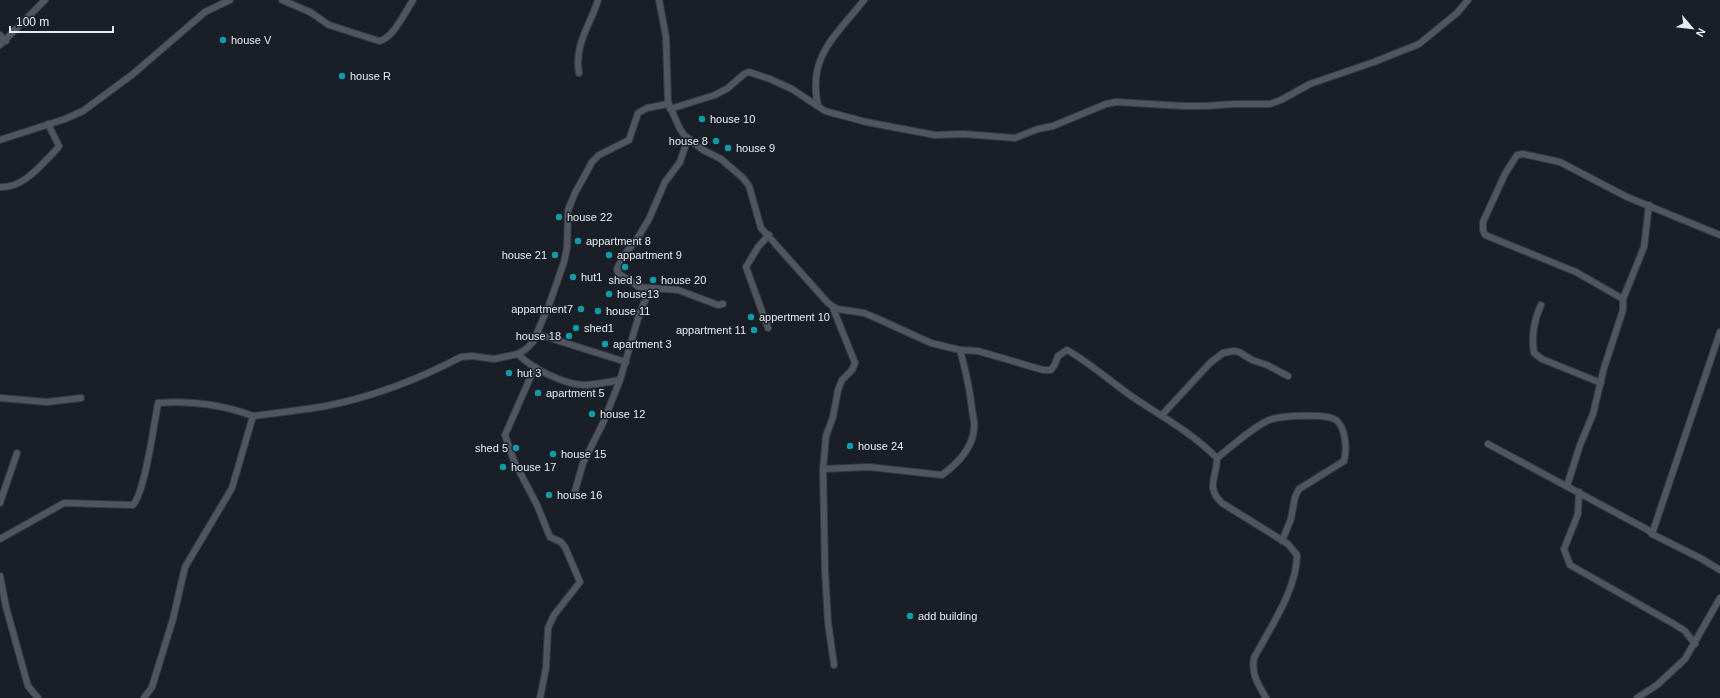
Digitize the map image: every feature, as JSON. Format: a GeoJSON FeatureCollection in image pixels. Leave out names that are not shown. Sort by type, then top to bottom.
{"type":"FeatureCollection","features":[{"type":"Feature","properties":{"kind":"street"},"geometry":{"type":"LineString","coordinates":[[0,45],[6,41],[45,0]]}},
{"type":"Feature","properties":{"kind":"street"},"geometry":{"type":"LineString","coordinates":[[0,140],[83,111],[133,74],[205,12],[230,0]]}},
{"type":"Feature","properties":{"kind":"street"},"geometry":{"type":"LineString","coordinates":[[282,0],[310,12],[329,25],[379,41],[384,40],[390,35],[413,0]]}},
{"type":"Feature","properties":{"kind":"street"},"geometry":{"type":"LineString","coordinates":[[579,73],[577,60],[578,50],[598,0]]}},
{"type":"Feature","properties":{"kind":"street"},"geometry":{"type":"LineString","coordinates":[[659,0],[666,37],[669,107],[684,135],[703,150],[721,159],[743,178],[749,186],[761,228],[796,270],[833,308],[855,363],[852,370],[847,373],[842,380],[838,390],[833,418],[827,432],[823,469],[825,570],[828,622],[834,665]]}},
{"type":"Feature","properties":{"kind":"street"},"geometry":{"type":"LineString","coordinates":[[818,106],[814,83],[822,55],[864,0]]}},
{"type":"Feature","properties":{"kind":"street"},"geometry":{"type":"LineString","coordinates":[[0,538],[64,503],[133,505],[136,501],[142,481],[158,403],[173,402],[212,406],[243,412],[253,416],[326,405],[364,396],[398,384],[462,357],[472,356],[494,359],[518,354],[526,350],[533,342],[549,305],[567,248],[568,210],[575,193],[592,162],[603,153],[629,140],[636,116],[642,109],[669,107],[715,95],[728,88],[744,74],[749,72],[770,79],[792,89],[825,111],[850,118],[907,128],[922,133],[1015,138],[1038,129],[1053,126],[1106,104],[1116,102],[1206,106],[1270,104],[1281,100],[1310,84],[1420,44],[1457,12],[1468,0]]}},
{"type":"Feature","properties":{"kind":"street"},"geometry":{"type":"LineString","coordinates":[[0,35],[6,41]]}},
{"type":"Feature","properties":{"kind":"street"},"geometry":{"type":"LineString","coordinates":[[0,187],[16,184],[25,179],[57,149],[59,146],[48,124]]}},
{"type":"Feature","properties":{"kind":"street"},"geometry":{"type":"LineString","coordinates":[[688,138],[680,162],[665,182],[649,219],[637,239],[625,254],[617,269],[618,272],[639,287],[678,290],[718,305],[723,304]]}},
{"type":"Feature","properties":{"kind":"street"},"geometry":{"type":"LineString","coordinates":[[1623,298],[1576,272],[1487,237],[1483,230],[1483,222],[1513,160],[1517,156],[1523,154],[1560,162],[1627,197],[1720,236]]}},
{"type":"Feature","properties":{"kind":"street"},"geometry":{"type":"LineString","coordinates":[[1567,486],[1580,445],[1594,414],[1604,368],[1623,310],[1623,298],[1644,247],[1649,216],[1649,206]]}},
{"type":"Feature","properties":{"kind":"street"},"geometry":{"type":"LineString","coordinates":[[1649,216],[1659,210]]}},
{"type":"Feature","properties":{"kind":"street"},"geometry":{"type":"LineString","coordinates":[[768,235],[746,267],[768,328]]}},
{"type":"Feature","properties":{"kind":"street"},"geometry":{"type":"LineString","coordinates":[[575,491],[584,458],[603,423],[620,380],[639,315],[650,289]]}},
{"type":"Feature","properties":{"kind":"street"},"geometry":{"type":"LineString","coordinates":[[1541,305],[1535,318],[1532,343],[1534,353],[1542,359],[1601,384]]}},
{"type":"Feature","properties":{"kind":"street"},"geometry":{"type":"LineString","coordinates":[[833,308],[864,313],[918,338],[960,350],[978,351],[1043,370],[1050,370],[1056,364],[1058,356],[1067,350],[1137,400],[1162,415],[1202,443],[1217,458],[1217,466],[1212,488],[1215,496],[1295,551],[1297,561],[1295,575],[1289,590],[1254,658],[1253,667],[1255,678],[1266,698]]}},
{"type":"Feature","properties":{"kind":"street"},"geometry":{"type":"LineString","coordinates":[[1652,534],[1720,332]]}},
{"type":"Feature","properties":{"kind":"street"},"geometry":{"type":"LineString","coordinates":[[537,334],[626,362]]}},
{"type":"Feature","properties":{"kind":"street"},"geometry":{"type":"LineString","coordinates":[[823,469],[869,467],[942,475],[955,464],[965,454],[973,437],[975,428],[971,389],[960,350]]}},
{"type":"Feature","properties":{"kind":"street"},"geometry":{"type":"LineString","coordinates":[[1162,415],[1210,363],[1223,353],[1234,350],[1240,352],[1288,376]]}},
{"type":"Feature","properties":{"kind":"street"},"geometry":{"type":"LineString","coordinates":[[518,354],[535,368],[557,378],[582,385],[620,380]]}},
{"type":"Feature","properties":{"kind":"street"},"geometry":{"type":"LineString","coordinates":[[535,368],[505,435],[514,461],[537,506],[550,537],[565,547],[580,582],[554,616],[548,628],[546,668],[540,698]]}},
{"type":"Feature","properties":{"kind":"street"},"geometry":{"type":"LineString","coordinates":[[0,398],[48,402],[81,398]]}},
{"type":"Feature","properties":{"kind":"street"},"geometry":{"type":"LineString","coordinates":[[144,698],[152,687],[173,619],[185,567],[232,488],[253,416]]}},
{"type":"Feature","properties":{"kind":"street"},"geometry":{"type":"LineString","coordinates":[[1217,458],[1261,425],[1272,419],[1322,416],[1335,420],[1340,424],[1344,435],[1346,454],[1344,461],[1299,489],[1291,519],[1282,541]]}},
{"type":"Feature","properties":{"kind":"street"},"geometry":{"type":"LineString","coordinates":[[1488,444],[1579,492],[1648,530],[1652,534],[1702,559],[1720,570]]}},
{"type":"Feature","properties":{"kind":"street"},"geometry":{"type":"LineString","coordinates":[[0,503],[17,453]]}},
{"type":"Feature","properties":{"kind":"street"},"geometry":{"type":"LineString","coordinates":[[1579,492],[1578,514],[1564,549],[1570,565],[1674,624],[1685,631],[1695,644]]}},
{"type":"Feature","properties":{"kind":"street"},"geometry":{"type":"LineString","coordinates":[[0,576],[6,607],[28,686],[38,698]]}},
{"type":"Feature","properties":{"kind":"street"},"geometry":{"type":"LineString","coordinates":[[1637,698],[1657,685],[1675,669],[1695,644],[1720,598]]}},
{"type":"Feature","properties":{"kind":"place","name":"house V"},"geometry":{"type":"Point","coordinates":[223,40]}},
{"type":"Feature","properties":{"kind":"place","name":"house R"},"geometry":{"type":"Point","coordinates":[342,76]}},
{"type":"Feature","properties":{"kind":"place","name":"house 10"},"geometry":{"type":"Point","coordinates":[702,119]}},
{"type":"Feature","properties":{"kind":"place","name":"house 8"},"geometry":{"type":"Point","coordinates":[716,141]}},
{"type":"Feature","properties":{"kind":"place","name":"house 9"},"geometry":{"type":"Point","coordinates":[728,148]}},
{"type":"Feature","properties":{"kind":"place","name":"house 22"},"geometry":{"type":"Point","coordinates":[559,217]}},
{"type":"Feature","properties":{"kind":"place","name":"appartment 8"},"geometry":{"type":"Point","coordinates":[578,241]}},
{"type":"Feature","properties":{"kind":"place","name":"house 21"},"geometry":{"type":"Point","coordinates":[555,255]}},
{"type":"Feature","properties":{"kind":"place","name":"appartment 9"},"geometry":{"type":"Point","coordinates":[609,255]}},
{"type":"Feature","properties":{"kind":"place","name":"shed 3"},"geometry":{"type":"Point","coordinates":[625,267]}},
{"type":"Feature","properties":{"kind":"place","name":"hut1"},"geometry":{"type":"Point","coordinates":[573,277]}},
{"type":"Feature","properties":{"kind":"place","name":"house 20"},"geometry":{"type":"Point","coordinates":[653,280]}},
{"type":"Feature","properties":{"kind":"place","name":"house13"},"geometry":{"type":"Point","coordinates":[609,294]}},
{"type":"Feature","properties":{"kind":"place","name":"appartment7"},"geometry":{"type":"Point","coordinates":[581,309]}},
{"type":"Feature","properties":{"kind":"place","name":"house 11"},"geometry":{"type":"Point","coordinates":[598,311]}},
{"type":"Feature","properties":{"kind":"place","name":"appertment 10"},"geometry":{"type":"Point","coordinates":[751,317]}},
{"type":"Feature","properties":{"kind":"place","name":"shed1"},"geometry":{"type":"Point","coordinates":[576,328]}},
{"type":"Feature","properties":{"kind":"place","name":"appartment 11"},"geometry":{"type":"Point","coordinates":[754,330]}},
{"type":"Feature","properties":{"kind":"place","name":"house 18"},"geometry":{"type":"Point","coordinates":[569,336]}},
{"type":"Feature","properties":{"kind":"place","name":"apartment 3"},"geometry":{"type":"Point","coordinates":[605,344]}},
{"type":"Feature","properties":{"kind":"place","name":"hut 3"},"geometry":{"type":"Point","coordinates":[509,373]}},
{"type":"Feature","properties":{"kind":"place","name":"apartment 5"},"geometry":{"type":"Point","coordinates":[538,393]}},
{"type":"Feature","properties":{"kind":"place","name":"house 12"},"geometry":{"type":"Point","coordinates":[592,414]}},
{"type":"Feature","properties":{"kind":"place","name":"house 24"},"geometry":{"type":"Point","coordinates":[850,446]}},
{"type":"Feature","properties":{"kind":"place","name":"shed 5"},"geometry":{"type":"Point","coordinates":[516,448]}},
{"type":"Feature","properties":{"kind":"place","name":"house 15"},"geometry":{"type":"Point","coordinates":[553,454]}},
{"type":"Feature","properties":{"kind":"place","name":"house 17"},"geometry":{"type":"Point","coordinates":[503,467]}},
{"type":"Feature","properties":{"kind":"place","name":"house 16"},"geometry":{"type":"Point","coordinates":[549,495]}},
{"type":"Feature","properties":{"kind":"place","name":"add building"},"geometry":{"type":"Point","coordinates":[910,616]}}]}
